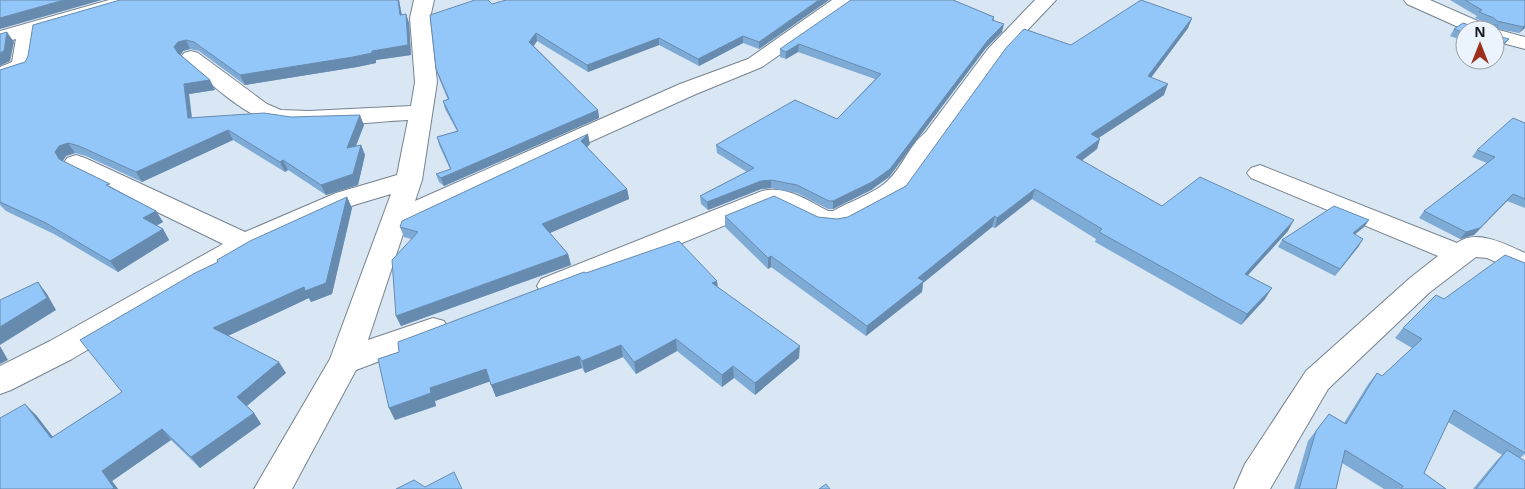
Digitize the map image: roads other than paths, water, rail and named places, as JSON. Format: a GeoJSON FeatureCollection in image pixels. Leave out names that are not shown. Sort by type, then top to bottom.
{"type":"FeatureCollection","features":[{"type":"Feature","properties":{"kind":"street"},"geometry":{"type":"LineString","coordinates":[[0,38],[130,0]]}},
{"type":"Feature","properties":{"kind":"street"},"geometry":{"type":"LineString","coordinates":[[395,220],[680,93],[755,63],[845,0]]}},
{"type":"Feature","properties":{"kind":"street"},"geometry":{"type":"LineString","coordinates":[[527,294],[771,197],[779,197],[823,219],[831,221],[837,220],[894,189],[923,150],[923,146],[934,138],[995,53],[1046,0]]}},
{"type":"Feature","properties":{"kind":"street"},"geometry":{"type":"LineString","coordinates":[[1414,0],[1459,20]]}},
{"type":"Feature","properties":{"kind":"street"},"geometry":{"type":"LineString","coordinates":[[272,489],[288,464],[345,361],[409,180],[426,82],[428,10]]}},
{"type":"Feature","properties":{"kind":"street"},"geometry":{"type":"LineString","coordinates":[[0,74],[22,66],[27,30]]}},
{"type":"Feature","properties":{"kind":"street"},"geometry":{"type":"LineString","coordinates":[[1505,38],[1525,43]]}},
{"type":"Feature","properties":{"kind":"street"},"geometry":{"type":"LineString","coordinates":[[191,56],[259,109],[277,117],[309,118],[422,112]]}},
{"type":"Feature","properties":{"kind":"street"},"geometry":{"type":"LineString","coordinates":[[76,163],[244,243]]}},
{"type":"Feature","properties":{"kind":"street"},"geometry":{"type":"LineString","coordinates":[[1260,173],[1460,255]]}},
{"type":"Feature","properties":{"kind":"street"},"geometry":{"type":"LineString","coordinates":[[0,381],[61,350],[244,243],[346,199],[409,180]]}},
{"type":"Feature","properties":{"kind":"street"},"geometry":{"type":"LineString","coordinates":[[1252,489],[1258,474],[1317,380],[1420,285],[1470,247],[1492,249],[1525,266]]}},
{"type":"Feature","properties":{"kind":"street"},"geometry":{"type":"LineString","coordinates":[[345,361],[454,321]]}}]}
